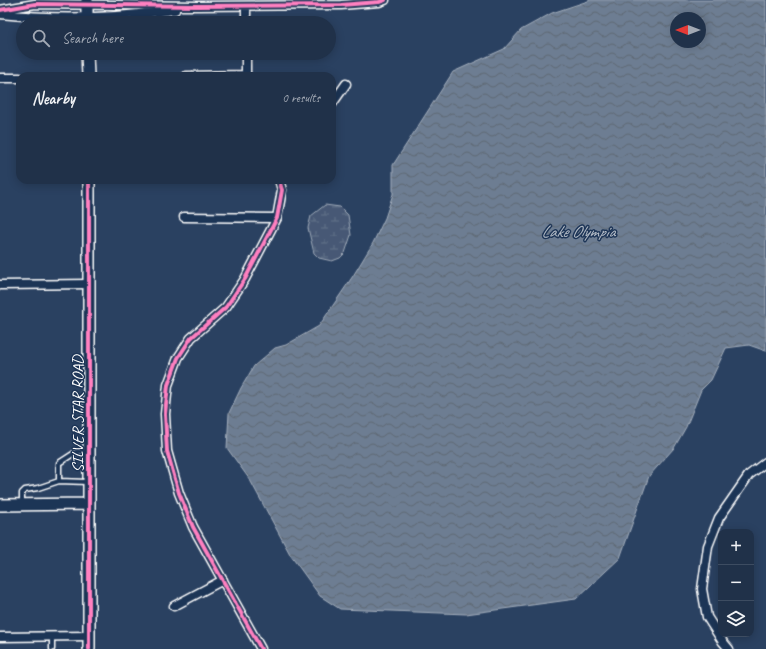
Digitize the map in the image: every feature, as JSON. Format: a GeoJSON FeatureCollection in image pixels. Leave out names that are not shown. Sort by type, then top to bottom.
{"type":"FeatureCollection","features":[{"type":"Feature","properties":{"kind":"main road"},"geometry":{"type":"LineString","coordinates":[[87,1],[87,16]]}},
{"type":"Feature","properties":{"kind":"main road"},"geometry":{"type":"LineString","coordinates":[[87,60],[88,72]]}},
{"type":"Feature","properties":{"kind":"main road","name":"SILVER STAR ROAD"},"geometry":{"type":"LineString","coordinates":[[89,184],[89,649]]}},
{"type":"Feature","properties":{"kind":"main road"},"geometry":{"type":"LineString","coordinates":[[0,505],[89,504]]}},
{"type":"Feature","properties":{"kind":"street"},"geometry":{"type":"LineString","coordinates":[[0,10],[34,4],[87,1],[196,6],[246,6],[341,5],[379,2],[385,0]]}},
{"type":"Feature","properties":{"kind":"street"},"geometry":{"type":"LineString","coordinates":[[126,16],[196,6]]}},
{"type":"Feature","properties":{"kind":"street"},"geometry":{"type":"LineString","coordinates":[[246,6],[246,16]]}},
{"type":"Feature","properties":{"kind":"street"},"geometry":{"type":"LineString","coordinates":[[0,14],[18,16]]}},
{"type":"Feature","properties":{"kind":"street"},"geometry":{"type":"LineString","coordinates":[[246,60],[246,72]]}},
{"type":"Feature","properties":{"kind":"street"},"geometry":{"type":"LineString","coordinates":[[0,78],[16,78]]}},
{"type":"Feature","properties":{"kind":"street"},"geometry":{"type":"LineString","coordinates":[[336,98],[346,84]]}},
{"type":"Feature","properties":{"kind":"street"},"geometry":{"type":"LineString","coordinates":[[261,649],[193,526],[179,492],[167,451],[165,414],[168,385],[178,358],[191,338],[226,307],[245,279],[277,218],[282,190],[281,184]]}},
{"type":"Feature","properties":{"kind":"street"},"geometry":{"type":"LineString","coordinates":[[184,217],[277,218]]}},
{"type":"Feature","properties":{"kind":"street"},"geometry":{"type":"LineString","coordinates":[[0,285],[90,284]]}},
{"type":"Feature","properties":{"kind":"street"},"geometry":{"type":"LineString","coordinates":[[729,649],[707,617],[702,589],[708,546],[719,518],[736,493],[749,475],[766,462]]}},
{"type":"Feature","properties":{"kind":"street"},"geometry":{"type":"LineString","coordinates":[[174,606],[223,580]]}},
{"type":"Feature","properties":{"kind":"street"},"geometry":{"type":"LineString","coordinates":[[0,637],[89,636]]}},
{"type":"Feature","properties":{"kind":"lane"},"geometry":{"type":"LineString","coordinates":[[59,481],[58,463],[76,452],[90,451]]}},
{"type":"Feature","properties":{"kind":"lane"},"geometry":{"type":"LineString","coordinates":[[22,505],[22,493],[25,490],[38,488],[59,481],[89,482]]}},
{"type":"Feature","properties":{"kind":"lane"},"geometry":{"type":"LineString","coordinates":[[52,637],[52,649]]}},
{"type":"Feature","properties":{"kind":"green space"},"geometry":{"type":"Polygon","coordinates":[[[325,205],[340,207],[348,215],[351,235],[345,253],[340,258],[332,261],[319,258],[314,253],[308,228],[311,216],[325,205]]]}},
{"type":"Feature","properties":{"kind":"water","name":"Lake Olympia"},"geometry":{"type":"Polygon","coordinates":[[[591,0],[766,0],[766,351],[749,345],[726,348],[711,380],[701,390],[686,427],[674,448],[649,476],[620,558],[576,599],[466,614],[340,609],[320,596],[291,556],[250,480],[227,448],[229,413],[254,366],[275,348],[286,345],[319,326],[353,276],[373,243],[385,218],[393,194],[393,165],[453,72],[504,49],[521,30],[552,13],[591,0]]]}},
{"type":"Feature","properties":{"kind":"cycle path"},"geometry":{"type":"LineString","coordinates":[[0,10],[35,4],[196,6],[341,5],[379,2],[385,0]]}},
{"type":"Feature","properties":{"kind":"cycle path"},"geometry":{"type":"LineString","coordinates":[[89,184],[89,649]]}},
{"type":"Feature","properties":{"kind":"cycle path"},"geometry":{"type":"LineString","coordinates":[[261,649],[193,527],[179,493],[167,451],[165,414],[168,385],[178,358],[191,338],[226,307],[245,279],[277,218],[282,190],[280,184]]}}]}
